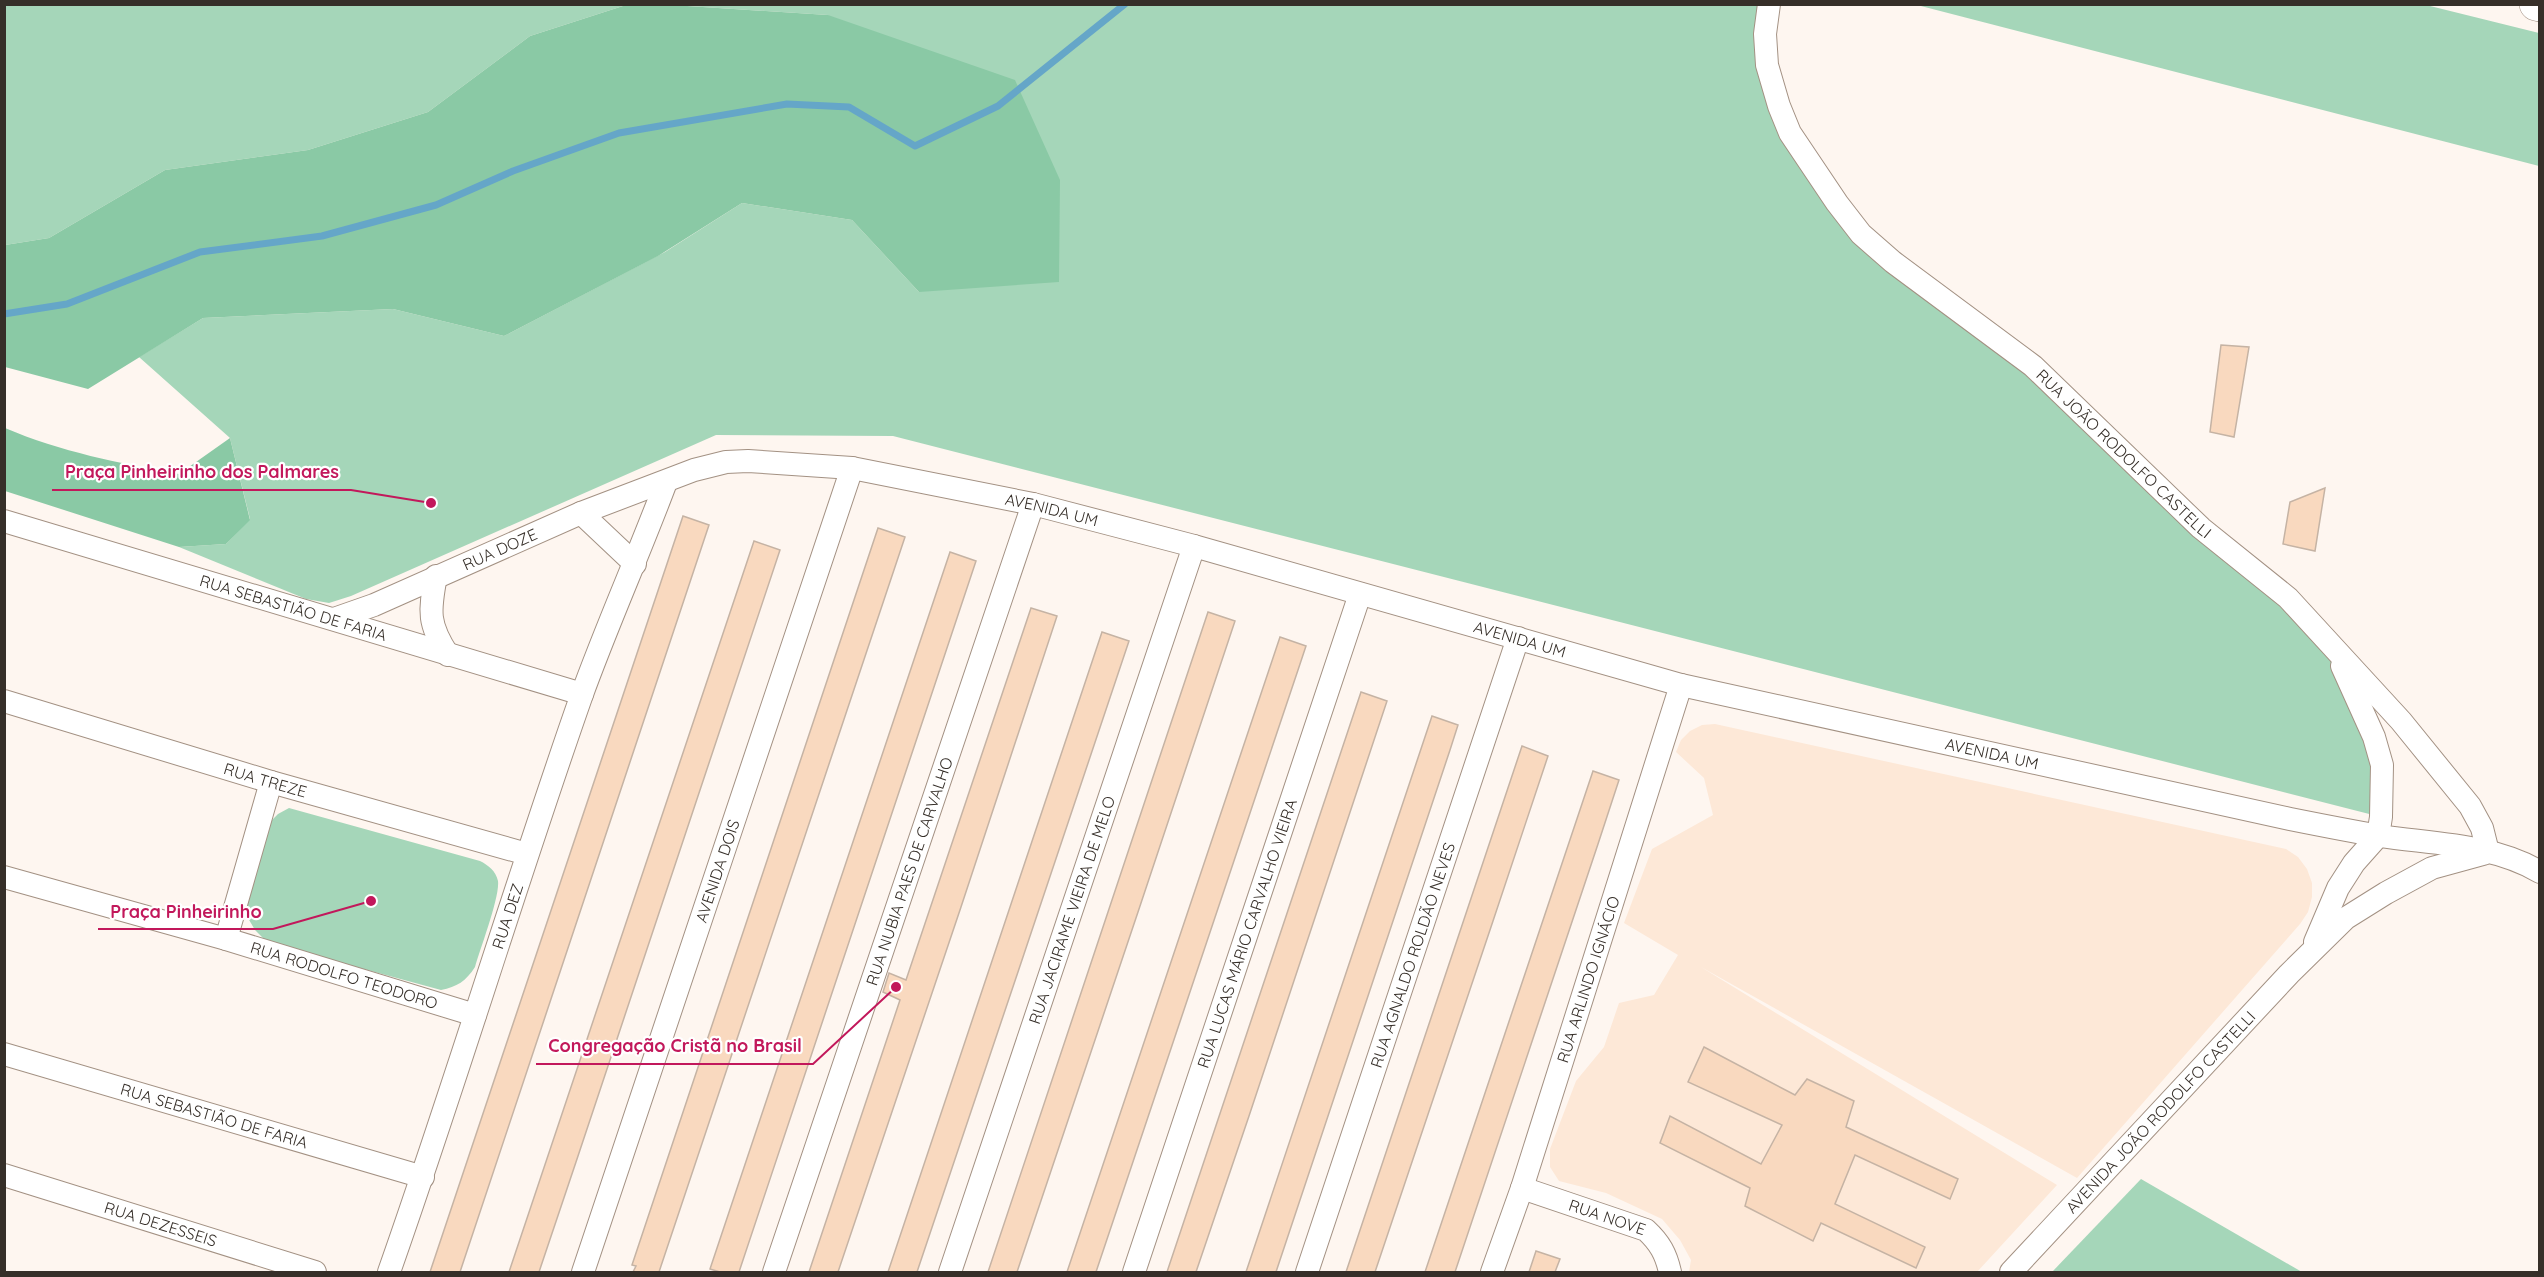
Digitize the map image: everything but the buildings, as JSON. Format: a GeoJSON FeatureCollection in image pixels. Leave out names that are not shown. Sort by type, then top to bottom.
{"type":"FeatureCollection","features":[{"type":"Feature","properties":{"kind":"street","name":"RUA JOÃO RODOLFO CASTELLI"},"geometry":{"type":"LineString","coordinates":[[1768,4],[1765,33],[1767,65],[1779,106],[1790,133],[1837,203],[1861,234],[1893,262],[2033,366],[2201,528],[2288,598],[2401,720],[2470,806],[2482,828],[2488,852]]}},
{"type":"Feature","properties":{"kind":"street","name":"AVENIDA UM"},"geometry":{"type":"LineString","coordinates":[[666,482],[694,470],[726,462],[852,468],[1033,504],[1194,546],[1681,685],[2266,814],[2378,836],[2488,852]]}},
{"type":"Feature","properties":{"kind":"street","name":"AVENIDA DOIS"},"geometry":{"type":"LineString","coordinates":[[584,1272],[852,468]]}},
{"type":"Feature","properties":{"kind":"street","name":"RUA DOZE"},"geometry":{"type":"LineString","coordinates":[[334,619],[374,604],[580,513],[666,482]]}},
{"type":"Feature","properties":{"kind":"street","name":"RUA DEZ"},"geometry":{"type":"LineString","coordinates":[[390,1272],[582,694],[666,482]]}},
{"type":"Feature","properties":{"kind":"street","name":"RUA NUBIA PAES DE CARVALHO"},"geometry":{"type":"LineString","coordinates":[[774,1272],[1033,504]]}},
{"type":"Feature","properties":{"kind":"street"},"geometry":{"type":"LineString","coordinates":[[580,513],[635,564]]}},
{"type":"Feature","properties":{"kind":"street","name":"RUA SEBASTIÃO DE FARIA"},"geometry":{"type":"LineString","coordinates":[[4,521],[582,694]]}},
{"type":"Feature","properties":{"kind":"street","name":"RUA JACIRAME VIEIRA DE MELO"},"geometry":{"type":"LineString","coordinates":[[950,1272],[1194,546]]}},
{"type":"Feature","properties":{"kind":"street"},"geometry":{"type":"LineString","coordinates":[[436,576],[430,617],[435,635],[448,655]]}},
{"type":"Feature","properties":{"kind":"street","name":"RUA LUCAS MÁRIO CARVALHO VIEIRA"},"geometry":{"type":"LineString","coordinates":[[1134,1272],[1360,594]]}},
{"type":"Feature","properties":{"kind":"street","name":"RUA AGNALDO ROLDÃO NEVES"},"geometry":{"type":"LineString","coordinates":[[1307,1272],[1518,638]]}},
{"type":"Feature","properties":{"kind":"street"},"geometry":{"type":"LineString","coordinates":[[2311,951],[2338,888],[2354,864],[2378,836],[2381,817],[2382,765],[2365,716],[2331,643]]}},
{"type":"Feature","properties":{"kind":"street","name":"RUA ARLINDO IGNÁCIO"},"geometry":{"type":"LineString","coordinates":[[1492,1272],[1522,1188],[1681,685]]}},
{"type":"Feature","properties":{"kind":"street","name":"RUA TREZE"},"geometry":{"type":"LineString","coordinates":[[4,702],[271,782],[527,854]]}},
{"type":"Feature","properties":{"kind":"street"},"geometry":{"type":"LineString","coordinates":[[226,939],[271,782]]}},
{"type":"Feature","properties":{"kind":"street"},"geometry":{"type":"LineString","coordinates":[[2488,852],[2508,857],[2540,872]]}},
{"type":"Feature","properties":{"kind":"street","name":"AVENIDA JOÃO RODOLFO CASTELLI"},"geometry":{"type":"LineString","coordinates":[[2011,1272],[2311,951],[2346,918],[2432,868],[2488,852]]}},
{"type":"Feature","properties":{"kind":"street","name":"RUA RODOLFO TEODORO"},"geometry":{"type":"LineString","coordinates":[[4,877],[226,939],[475,1015]]}},
{"type":"Feature","properties":{"kind":"street","name":"RUA SEBASTIÃO DE FARIA"},"geometry":{"type":"LineString","coordinates":[[4,1054],[423,1177]]}},
{"type":"Feature","properties":{"kind":"street","name":"RUA DEZESSEIS"},"geometry":{"type":"LineString","coordinates":[[4,1175],[315,1272]]}},
{"type":"Feature","properties":{"kind":"street","name":"RUA NOVE"},"geometry":{"type":"LineString","coordinates":[[1522,1188],[1646,1230],[1657,1240],[1666,1255],[1670,1272]]}},
{"type":"Feature","properties":{"kind":"shaded area"},"geometry":{"type":"Polygon","coordinates":[[[1715,724],[2286,849],[2298,857],[2307,869],[2312,883],[2312,897],[2308,912],[2300,924],[2077,1178],[1701,967],[2057,1185],[1977,1272],[1689,1272],[1691,1260],[1680,1240],[1662,1219],[1606,1193],[1559,1181],[1550,1167],[1550,1149],[1576,1081],[1604,1047],[1619,1003],[1654,995],[1678,955],[1624,923],[1652,849],[1713,815],[1704,778],[1676,752],[1681,740],[1690,731],[1702,725],[1715,724]]]}},
{"type":"Feature","properties":{"kind":"green space"},"geometry":{"type":"Polygon","coordinates":[[[5,5],[626,5],[530,36],[428,112],[308,150],[165,170],[49,238],[5,245],[5,5]]]}},
{"type":"Feature","properties":{"kind":"green space"},"geometry":{"type":"Polygon","coordinates":[[[626,5],[672,5],[828,15],[1015,80],[1060,180],[1059,282],[919,292],[852,220],[742,203],[658,256],[504,336],[393,309],[203,318],[88,389],[5,367],[5,245],[49,238],[165,170],[308,150],[428,112],[530,36],[626,5]]]}},
{"type":"Feature","properties":{"kind":"green space"},"geometry":{"type":"Polygon","coordinates":[[[672,5],[1769,5],[1765,34],[1824,201],[1993,337],[2339,652],[2382,765],[2381,817],[893,436],[716,435],[351,596],[329,603],[306,599],[179,547],[226,544],[250,519],[230,438],[139,357],[203,318],[393,309],[504,336],[665,252],[742,203],[852,220],[919,292],[828,15],[672,5]]]}},
{"type":"Feature","properties":{"kind":"green space"},"geometry":{"type":"Polygon","coordinates":[[[1917,5],[2426,5],[2539,33],[2539,166],[1917,5]]]}},
{"type":"Feature","properties":{"kind":"green space"},"geometry":{"type":"Polygon","coordinates":[[[5,428],[69,450],[179,474],[230,438],[250,520],[226,544],[179,547],[5,491],[5,428]]]}},
{"type":"Feature","properties":{"kind":"green space"},"geometry":{"type":"Polygon","coordinates":[[[289,808],[486,864],[495,874],[498,889],[475,967],[468,976],[461,983],[441,990],[268,943],[255,930],[245,913],[268,824],[278,814],[289,808]]]}},
{"type":"Feature","properties":{"kind":"green space"},"geometry":{"type":"Polygon","coordinates":[[[2141,1179],[2302,1272],[2052,1272],[2141,1179]]]}},
{"type":"Feature","properties":{"kind":"waterway"},"geometry":{"type":"LineString","coordinates":[[4,314],[67,304],[200,252],[322,236],[436,205],[513,171],[619,133],[787,104],[849,107],[915,146],[998,106],[1125,4]]}},
{"type":"Feature","properties":{"kind":"place","name":"Praça Pinheirinho dos Palmares"},"geometry":{"type":"Point","coordinates":[431,503]}},
{"type":"Feature","properties":{"kind":"place","name":"Praça Pinheirinho"},"geometry":{"type":"Point","coordinates":[371,901]}},
{"type":"Feature","properties":{"kind":"place","name":"Congregação Cristã no Brasil"},"geometry":{"type":"Point","coordinates":[896,987]}}]}
